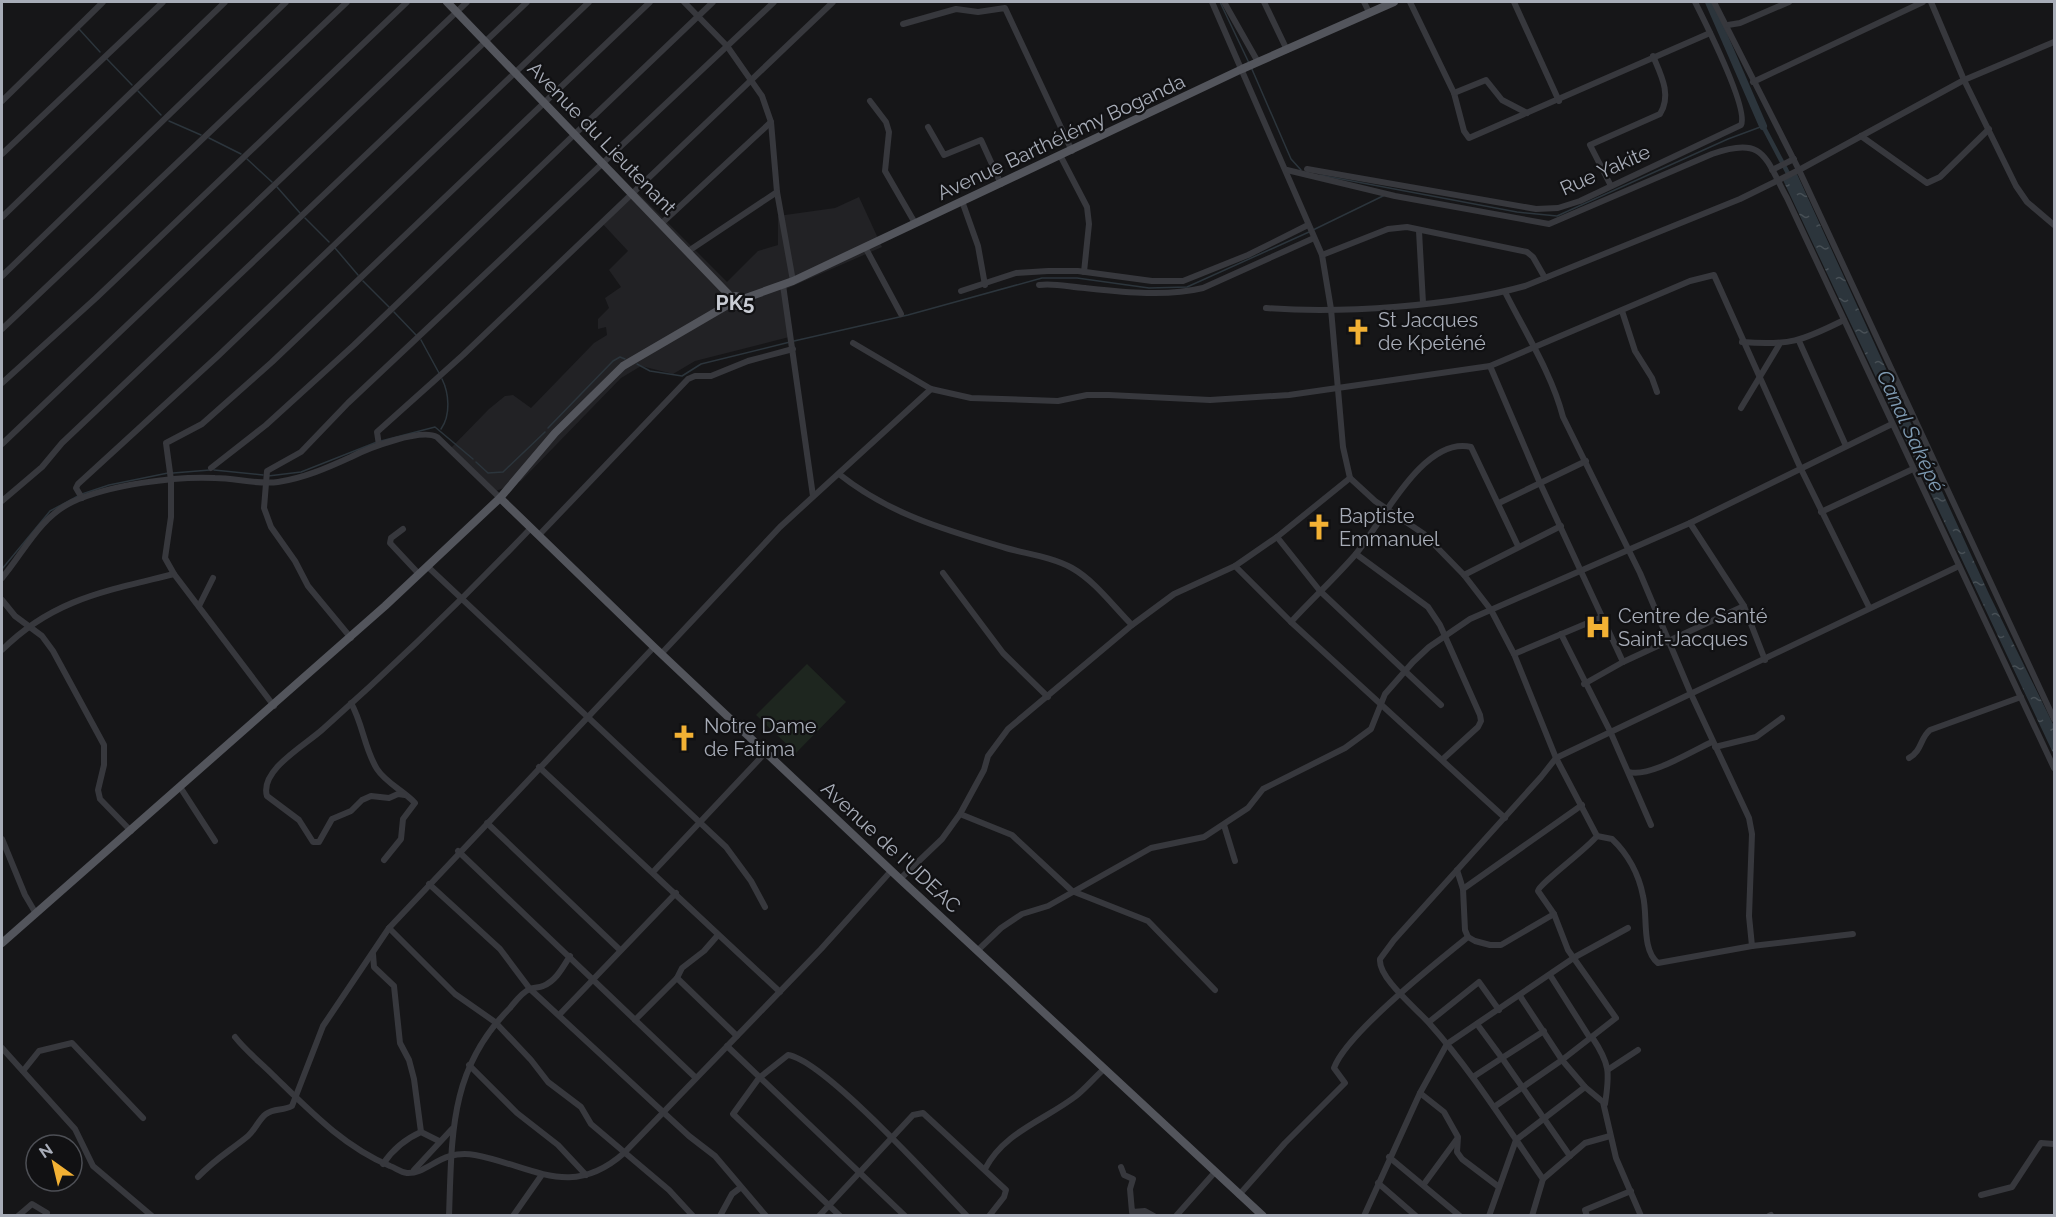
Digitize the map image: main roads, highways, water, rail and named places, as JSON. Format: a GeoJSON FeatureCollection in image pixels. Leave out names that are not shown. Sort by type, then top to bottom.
{"type":"FeatureCollection","features":[{"type":"Feature","properties":{"kind":"main road","name":"Avenue du Lieutenant"},"geometry":{"type":"LineString","coordinates":[[447,2],[735,300]]}},
{"type":"Feature","properties":{"kind":"main road","name":"Avenue Barthélémy Boganda"},"geometry":{"type":"LineString","coordinates":[[2,943],[351,638],[500,498],[555,433],[623,366],[735,300],[793,281],[1072,152],[1256,62],[1394,2]]}},
{"type":"Feature","properties":{"kind":"main road","name":"Avenue de I'UDEAC"},"geometry":{"type":"LineString","coordinates":[[500,498],[891,871],[1263,1215]]}},
{"type":"Feature","properties":{"kind":"water"},"geometry":{"type":"Polygon","coordinates":[[[1797,174],[1989,594],[2054,726],[2054,755],[1783,180],[1797,174]]]}},
{"type":"Feature","properties":{"kind":"waterway"},"geometry":{"type":"LineString","coordinates":[[1220,2],[1249,63]]}},
{"type":"Feature","properties":{"kind":"waterway"},"geometry":{"type":"LineString","coordinates":[[1709,2],[1763,126]]}},
{"type":"Feature","properties":{"kind":"waterway"},"geometry":{"type":"LineString","coordinates":[[79,29],[100,52]]}},
{"type":"Feature","properties":{"kind":"waterway"},"geometry":{"type":"LineString","coordinates":[[106,58],[132,85]]}},
{"type":"Feature","properties":{"kind":"waterway"},"geometry":{"type":"LineString","coordinates":[[1251,67],[1291,159],[1301,170]]}},
{"type":"Feature","properties":{"kind":"waterway"},"geometry":{"type":"LineString","coordinates":[[138,91],[161,115]]}},
{"type":"Feature","properties":{"kind":"waterway"},"geometry":{"type":"LineString","coordinates":[[169,121],[201,135]]}},
{"type":"Feature","properties":{"kind":"waterway"},"geometry":{"type":"LineString","coordinates":[[1320,175],[1517,212],[1557,216],[1728,139],[1763,126]]}},
{"type":"Feature","properties":{"kind":"waterway","name":"Canal Saképé"},"geometry":{"type":"LineString","coordinates":[[1763,126],[1790,177]]}},
{"type":"Feature","properties":{"kind":"waterway"},"geometry":{"type":"LineString","coordinates":[[209,138],[241,154]]}},
{"type":"Feature","properties":{"kind":"waterway"},"geometry":{"type":"LineString","coordinates":[[247,159],[272,182]]}},
{"type":"Feature","properties":{"kind":"waterway"},"geometry":{"type":"LineString","coordinates":[[277,187],[300,213]]}},
{"type":"Feature","properties":{"kind":"waterway"},"geometry":{"type":"LineString","coordinates":[[1313,230],[1385,195]]}},
{"type":"Feature","properties":{"kind":"waterway"},"geometry":{"type":"LineString","coordinates":[[305,218],[329,242]]}},
{"type":"Feature","properties":{"kind":"waterway"},"geometry":{"type":"LineString","coordinates":[[794,341],[908,315],[1042,278],[1077,278],[1149,288],[1187,287],[1309,232]]}},
{"type":"Feature","properties":{"kind":"waterway"},"geometry":{"type":"LineString","coordinates":[[335,248],[358,275]]}},
{"type":"Feature","properties":{"kind":"waterway"},"geometry":{"type":"LineString","coordinates":[[363,281],[389,307]]}},
{"type":"Feature","properties":{"kind":"waterway"},"geometry":{"type":"LineString","coordinates":[[394,312],[416,335]]}},
{"type":"Feature","properties":{"kind":"waterway"},"geometry":{"type":"LineString","coordinates":[[421,340],[439,373]]}},
{"type":"Feature","properties":{"kind":"waterway"},"geometry":{"type":"LineString","coordinates":[[637,364],[650,371],[682,376],[701,364],[790,342]]}},
{"type":"Feature","properties":{"kind":"waterway"},"geometry":{"type":"LineString","coordinates":[[548,428],[613,361],[620,357],[625,359]]}},
{"type":"Feature","properties":{"kind":"waterway"},"geometry":{"type":"LineString","coordinates":[[441,429],[448,404],[442,379]]}},
{"type":"Feature","properties":{"kind":"waterway"},"geometry":{"type":"LineString","coordinates":[[381,441],[435,427],[473,459]]}},
{"type":"Feature","properties":{"kind":"waterway"},"geometry":{"type":"LineString","coordinates":[[476,462],[488,473],[503,472],[545,432]]}},
{"type":"Feature","properties":{"kind":"waterway"},"geometry":{"type":"LineString","coordinates":[[268,476],[301,472],[377,442]]}},
{"type":"Feature","properties":{"kind":"waterway"},"geometry":{"type":"LineString","coordinates":[[173,473],[210,470]]}},
{"type":"Feature","properties":{"kind":"waterway"},"geometry":{"type":"LineString","coordinates":[[214,470],[263,475]]}},
{"type":"Feature","properties":{"kind":"waterway"},"geometry":{"type":"LineString","coordinates":[[82,494],[109,485],[168,473]]}},
{"type":"Feature","properties":{"kind":"waterway"},"geometry":{"type":"LineString","coordinates":[[2,569],[50,511],[78,496]]}},
{"type":"Feature","properties":{"kind":"place","name":"St Jacques de Kpeténé"},"geometry":{"type":"Point","coordinates":[1358,332]}},
{"type":"Feature","properties":{"kind":"place","name":"Baptiste Emmanuel"},"geometry":{"type":"Point","coordinates":[1319,527]}},
{"type":"Feature","properties":{"kind":"place","name":"Centre de Santé Saint-Jacques"},"geometry":{"type":"Point","coordinates":[1598,627]}},
{"type":"Feature","properties":{"kind":"place","name":"Notre Dame de Fatima"},"geometry":{"type":"Point","coordinates":[684,738]}},
{"type":"Feature","properties":{"kind":"district","name":"PK5"},"geometry":{"type":"Point","coordinates":[735,302]}}]}
